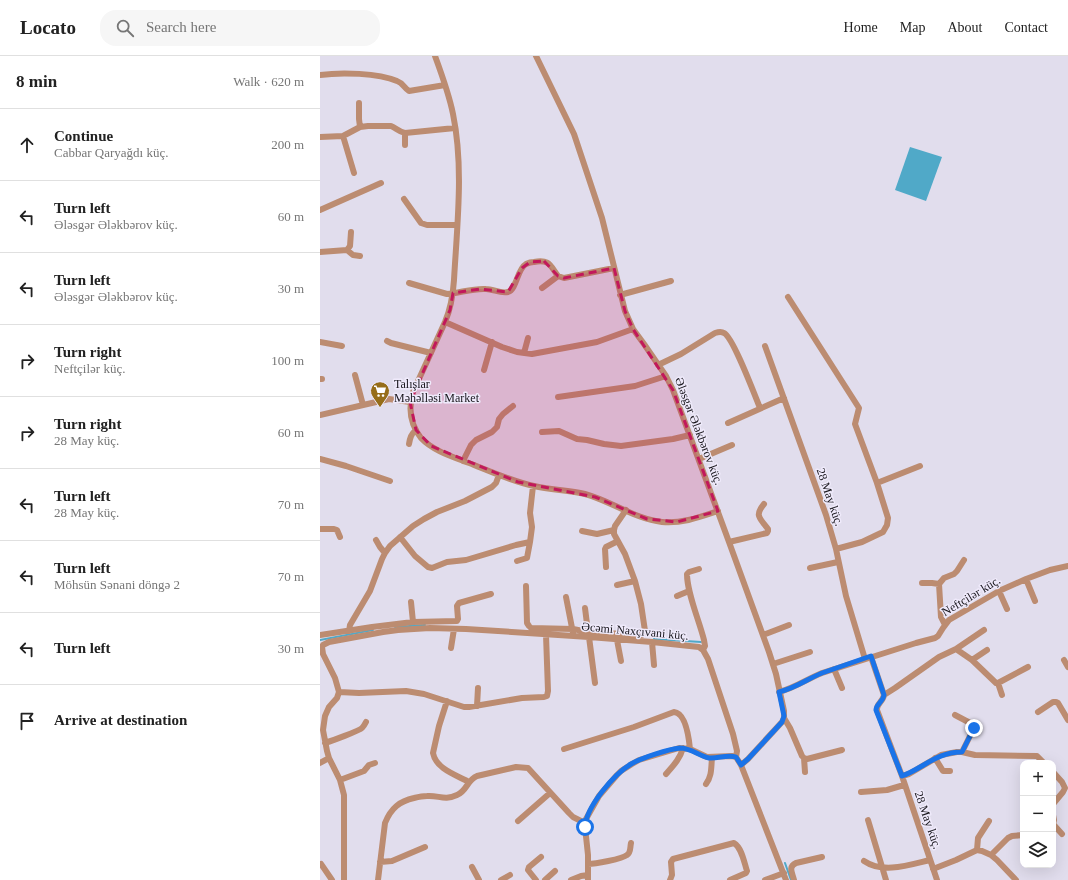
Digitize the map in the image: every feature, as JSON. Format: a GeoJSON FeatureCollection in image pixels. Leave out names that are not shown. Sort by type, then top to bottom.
{"type":"FeatureCollection","features":[{"type":"Feature","properties":{"kind":"street"},"geometry":{"type":"LineString","coordinates":[[435,56],[452,109],[455,128],[459,179],[457,225],[453,293],[450,310],[446,322],[413,392],[410,402],[410,413],[416,430],[431,446],[441,452],[499,475],[533,486],[580,493],[595,497],[647,519],[663,522],[677,522],[718,512]]}},
{"type":"Feature","properties":{"kind":"street","name":"Ələsgər Ələkbərov küç."},"geometry":{"type":"LineString","coordinates":[[536,56],[574,134],[602,218],[625,311],[633,329],[666,376],[673,390],[773,664],[784,711],[784,718],[804,758]]}},
{"type":"Feature","properties":{"kind":"street"},"geometry":{"type":"LineString","coordinates":[[320,75],[340,73],[379,76],[397,80],[409,91],[445,85]]}},
{"type":"Feature","properties":{"kind":"street"},"geometry":{"type":"LineString","coordinates":[[360,103],[358,119],[360,127]]}},
{"type":"Feature","properties":{"kind":"street"},"geometry":{"type":"LineString","coordinates":[[320,137],[343,136],[360,127],[368,126],[391,126],[404,133],[455,128]]}},
{"type":"Feature","properties":{"kind":"street"},"geometry":{"type":"LineString","coordinates":[[404,133],[405,145]]}},
{"type":"Feature","properties":{"kind":"street"},"geometry":{"type":"LineString","coordinates":[[343,136],[354,173]]}},
{"type":"Feature","properties":{"kind":"street"},"geometry":{"type":"LineString","coordinates":[[320,210],[381,183]]}},
{"type":"Feature","properties":{"kind":"street"},"geometry":{"type":"LineString","coordinates":[[404,199],[421,223],[427,225],[457,225]]}},
{"type":"Feature","properties":{"kind":"street"},"geometry":{"type":"LineString","coordinates":[[347,250],[350,246],[352,232]]}},
{"type":"Feature","properties":{"kind":"street"},"geometry":{"type":"LineString","coordinates":[[320,252],[347,250],[360,256]]}},
{"type":"Feature","properties":{"kind":"street"},"geometry":{"type":"LineString","coordinates":[[409,283],[447,294],[480,289],[508,292],[525,264],[541,260],[548,263],[558,276],[564,278],[614,268]]}},
{"type":"Feature","properties":{"kind":"street"},"geometry":{"type":"LineString","coordinates":[[542,288],[558,276]]}},
{"type":"Feature","properties":{"kind":"street"},"geometry":{"type":"LineString","coordinates":[[620,295],[671,281]]}},
{"type":"Feature","properties":{"kind":"street"},"geometry":{"type":"LineString","coordinates":[[788,297],[859,408],[855,424],[878,483],[888,518],[887,525],[882,532],[851,546],[836,549]]}},
{"type":"Feature","properties":{"kind":"street"},"geometry":{"type":"LineString","coordinates":[[446,322],[509,349],[532,354],[598,342],[633,329]]}},
{"type":"Feature","properties":{"kind":"street"},"geometry":{"type":"LineString","coordinates":[[658,365],[681,354],[715,333],[724,333],[728,337],[742,364],[760,408]]}},
{"type":"Feature","properties":{"kind":"street"},"geometry":{"type":"LineString","coordinates":[[524,353],[528,338]]}},
{"type":"Feature","properties":{"kind":"street"},"geometry":{"type":"LineString","coordinates":[[387,341],[431,353]]}},
{"type":"Feature","properties":{"kind":"street"},"geometry":{"type":"LineString","coordinates":[[320,342],[342,346]]}},
{"type":"Feature","properties":{"kind":"street"},"geometry":{"type":"LineString","coordinates":[[484,370],[492,342]]}},
{"type":"Feature","properties":{"kind":"street","name":"28 May küç."},"geometry":{"type":"LineString","coordinates":[[765,346],[826,515],[836,549],[846,596],[868,658],[884,695],[876,710],[902,776],[937,880]]}},
{"type":"Feature","properties":{"kind":"street"},"geometry":{"type":"LineString","coordinates":[[355,375],[363,405]]}},
{"type":"Feature","properties":{"kind":"street"},"geometry":{"type":"LineString","coordinates":[[558,397],[636,386],[666,376]]}},
{"type":"Feature","properties":{"kind":"street"},"geometry":{"type":"LineString","coordinates":[[728,423],[784,398]]}},
{"type":"Feature","properties":{"kind":"street"},"geometry":{"type":"LineString","coordinates":[[320,415],[389,400],[410,402]]}},
{"type":"Feature","properties":{"kind":"street"},"geometry":{"type":"LineString","coordinates":[[463,461],[471,445],[476,440],[492,432],[497,427],[499,419],[503,414],[513,406]]}},
{"type":"Feature","properties":{"kind":"street"},"geometry":{"type":"LineString","coordinates":[[409,444],[410,437],[416,430]]}},
{"type":"Feature","properties":{"kind":"street"},"geometry":{"type":"LineString","coordinates":[[542,432],[559,431],[577,439],[621,446],[673,439],[690,435]]}},
{"type":"Feature","properties":{"kind":"street"},"geometry":{"type":"LineString","coordinates":[[699,459],[732,445]]}},
{"type":"Feature","properties":{"kind":"street"},"geometry":{"type":"LineString","coordinates":[[320,459],[390,481]]}},
{"type":"Feature","properties":{"kind":"street"},"geometry":{"type":"LineString","coordinates":[[878,483],[920,466]]}},
{"type":"Feature","properties":{"kind":"street"},"geometry":{"type":"LineString","coordinates":[[350,631],[350,624],[370,591],[385,553],[390,546],[413,526],[424,519],[492,487],[496,483],[499,475]]}},
{"type":"Feature","properties":{"kind":"street"},"geometry":{"type":"LineString","coordinates":[[517,561],[527,558],[532,527],[530,513],[533,486]]}},
{"type":"Feature","properties":{"kind":"street"},"geometry":{"type":"LineString","coordinates":[[729,542],[767,533],[768,529],[758,513],[764,504]]}},
{"type":"Feature","properties":{"kind":"street"},"geometry":{"type":"LineString","coordinates":[[526,586],[528,623],[531,628],[573,629],[589,635],[642,635],[645,630],[641,604],[635,581],[625,554],[614,534],[615,526],[626,510]]}},
{"type":"Feature","properties":{"kind":"street"},"geometry":{"type":"LineString","coordinates":[[320,529],[337,530],[340,537]]}},
{"type":"Feature","properties":{"kind":"street"},"geometry":{"type":"LineString","coordinates":[[582,531],[597,534],[614,530]]}},
{"type":"Feature","properties":{"kind":"street"},"geometry":{"type":"LineString","coordinates":[[400,537],[415,556],[428,567],[432,568],[447,562],[466,560],[530,542]]}},
{"type":"Feature","properties":{"kind":"street"},"geometry":{"type":"LineString","coordinates":[[376,540],[385,553]]}},
{"type":"Feature","properties":{"kind":"street"},"geometry":{"type":"LineString","coordinates":[[606,567],[606,547],[618,541]]}},
{"type":"Feature","properties":{"kind":"street"},"geometry":{"type":"LineString","coordinates":[[945,625],[941,617],[939,584],[944,578],[957,572],[964,560]]}},
{"type":"Feature","properties":{"kind":"street"},"geometry":{"type":"LineString","coordinates":[[810,568],[838,562]]}},
{"type":"Feature","properties":{"kind":"street","name":"Neftçilər küç."},"geometry":{"type":"LineString","coordinates":[[779,692],[790,689],[814,676],[834,669],[916,642],[935,638],[945,625],[955,616],[999,591],[1050,570],[1068,566]]}},
{"type":"Feature","properties":{"kind":"street"},"geometry":{"type":"LineString","coordinates":[[699,569],[687,574],[689,591],[704,640],[705,646],[703,650]]}},
{"type":"Feature","properties":{"kind":"street"},"geometry":{"type":"LineString","coordinates":[[1026,579],[1035,601]]}},
{"type":"Feature","properties":{"kind":"street"},"geometry":{"type":"LineString","coordinates":[[617,585],[635,581]]}},
{"type":"Feature","properties":{"kind":"street"},"geometry":{"type":"LineString","coordinates":[[922,583],[932,582],[939,584]]}},
{"type":"Feature","properties":{"kind":"street"},"geometry":{"type":"LineString","coordinates":[[676,596],[689,591]]}},
{"type":"Feature","properties":{"kind":"street"},"geometry":{"type":"LineString","coordinates":[[999,591],[1007,609]]}},
{"type":"Feature","properties":{"kind":"street"},"geometry":{"type":"LineString","coordinates":[[320,635],[412,622],[457,621],[457,606],[459,603],[491,594]]}},
{"type":"Feature","properties":{"kind":"street"},"geometry":{"type":"LineString","coordinates":[[566,597],[574,637]]}},
{"type":"Feature","properties":{"kind":"street"},"geometry":{"type":"LineString","coordinates":[[411,602],[412,622]]}},
{"type":"Feature","properties":{"kind":"street"},"geometry":{"type":"LineString","coordinates":[[585,608],[595,683]]}},
{"type":"Feature","properties":{"kind":"street"},"geometry":{"type":"LineString","coordinates":[[763,635],[788,626]]}},
{"type":"Feature","properties":{"kind":"street","name":"Əcəmi Naxçıvani küç."},"geometry":{"type":"LineString","coordinates":[[321,647],[329,642],[383,632],[416,629],[454,629],[574,637],[589,635],[617,640],[699,647],[703,650],[708,659],[733,734],[737,752],[736,757],[741,765],[786,880]]}},
{"type":"Feature","properties":{"kind":"street"},"geometry":{"type":"LineString","coordinates":[[450,648],[454,629]]}},
{"type":"Feature","properties":{"kind":"street"},"geometry":{"type":"LineString","coordinates":[[884,695],[939,657],[956,649],[984,630]]}},
{"type":"Feature","properties":{"kind":"street"},"geometry":{"type":"LineString","coordinates":[[339,692],[359,693],[406,691],[424,694],[464,707],[547,696],[546,635]]}},
{"type":"Feature","properties":{"kind":"street"},"geometry":{"type":"LineString","coordinates":[[617,640],[621,661]]}},
{"type":"Feature","properties":{"kind":"street"},"geometry":{"type":"LineString","coordinates":[[652,642],[654,665]]}},
{"type":"Feature","properties":{"kind":"street"},"geometry":{"type":"LineString","coordinates":[[321,647],[335,678],[339,692],[337,698],[329,707],[325,716],[323,730],[329,758],[340,780],[344,795],[344,880]]}},
{"type":"Feature","properties":{"kind":"street"},"geometry":{"type":"LineString","coordinates":[[956,649],[972,660],[996,684],[1028,668]]}},
{"type":"Feature","properties":{"kind":"street"},"geometry":{"type":"LineString","coordinates":[[972,660],[987,650]]}},
{"type":"Feature","properties":{"kind":"street"},"geometry":{"type":"LineString","coordinates":[[773,664],[810,652]]}},
{"type":"Feature","properties":{"kind":"street"},"geometry":{"type":"LineString","coordinates":[[1064,660],[1068,667]]}},
{"type":"Feature","properties":{"kind":"street"},"geometry":{"type":"LineString","coordinates":[[834,669],[842,688]]}},
{"type":"Feature","properties":{"kind":"street"},"geometry":{"type":"LineString","coordinates":[[998,683],[1002,695]]}},
{"type":"Feature","properties":{"kind":"street"},"geometry":{"type":"LineString","coordinates":[[477,706],[478,688]]}},
{"type":"Feature","properties":{"kind":"street"},"geometry":{"type":"LineString","coordinates":[[447,701],[439,726],[433,753],[434,757],[436,762],[442,767],[469,782]]}},
{"type":"Feature","properties":{"kind":"street"},"geometry":{"type":"LineString","coordinates":[[1038,712],[1053,702],[1056,702],[1068,720]]}},
{"type":"Feature","properties":{"kind":"street"},"geometry":{"type":"LineString","coordinates":[[564,749],[634,727],[674,712],[678,712],[681,715],[688,732],[689,740],[687,749],[666,774]]}},
{"type":"Feature","properties":{"kind":"street"},"geometry":{"type":"LineString","coordinates":[[955,715],[974,725],[974,728],[962,752]]}},
{"type":"Feature","properties":{"kind":"street"},"geometry":{"type":"LineString","coordinates":[[741,765],[784,718]]}},
{"type":"Feature","properties":{"kind":"street"},"geometry":{"type":"LineString","coordinates":[[325,743],[357,731],[362,728],[366,722]]}},
{"type":"Feature","properties":{"kind":"street"},"geometry":{"type":"LineString","coordinates":[[571,880],[581,876],[588,877],[585,823],[588,814],[599,796],[622,771],[632,764],[650,756],[676,749],[687,749],[712,758],[736,757]]}},
{"type":"Feature","properties":{"kind":"street"},"geometry":{"type":"LineString","coordinates":[[805,772],[804,758],[842,750]]}},
{"type":"Feature","properties":{"kind":"street"},"geometry":{"type":"LineString","coordinates":[[902,776],[909,774],[935,758],[950,753],[962,752],[976,755],[1036,756],[1042,760]]}},
{"type":"Feature","properties":{"kind":"street"},"geometry":{"type":"LineString","coordinates":[[320,763],[329,758]]}},
{"type":"Feature","properties":{"kind":"street"},"geometry":{"type":"LineString","coordinates":[[706,784],[710,779],[712,758]]}},
{"type":"Feature","properties":{"kind":"street"},"geometry":{"type":"LineString","coordinates":[[935,758],[943,771],[950,771]]}},
{"type":"Feature","properties":{"kind":"street"},"geometry":{"type":"LineString","coordinates":[[340,780],[364,771],[369,765],[375,763]]}},
{"type":"Feature","properties":{"kind":"street"},"geometry":{"type":"LineString","coordinates":[[378,880],[385,823],[390,812],[395,806],[405,800],[425,796],[443,798],[456,796],[464,790],[469,782],[476,776],[516,767],[528,768],[573,817],[585,823]]}},
{"type":"Feature","properties":{"kind":"street"},"geometry":{"type":"LineString","coordinates":[[1056,775],[1065,788],[1056,800]]}},
{"type":"Feature","properties":{"kind":"street"},"geometry":{"type":"LineString","coordinates":[[861,792],[887,790],[904,785]]}},
{"type":"Feature","properties":{"kind":"street"},"geometry":{"type":"LineString","coordinates":[[518,821],[550,793]]}},
{"type":"Feature","properties":{"kind":"street"},"geometry":{"type":"LineString","coordinates":[[868,820],[886,880]]}},
{"type":"Feature","properties":{"kind":"street"},"geometry":{"type":"LineString","coordinates":[[976,850],[978,838],[988,820]]}},
{"type":"Feature","properties":{"kind":"street"},"geometry":{"type":"LineString","coordinates":[[1056,827],[1062,834]]}},
{"type":"Feature","properties":{"kind":"street"},"geometry":{"type":"LineString","coordinates":[[991,855],[1008,838],[1020,835]]}},
{"type":"Feature","properties":{"kind":"street"},"geometry":{"type":"LineString","coordinates":[[588,864],[617,859],[628,855],[630,852],[631,843]]}},
{"type":"Feature","properties":{"kind":"street"},"geometry":{"type":"LineString","coordinates":[[670,880],[672,874],[672,859],[734,843],[739,848],[747,871],[746,873],[730,880]]}},
{"type":"Feature","properties":{"kind":"street"},"geometry":{"type":"LineString","coordinates":[[380,862],[392,861],[425,847]]}},
{"type":"Feature","properties":{"kind":"street"},"geometry":{"type":"LineString","coordinates":[[933,869],[976,850],[991,855],[1016,880]]}},
{"type":"Feature","properties":{"kind":"street"},"geometry":{"type":"LineString","coordinates":[[536,880],[528,870],[529,867],[541,857]]}},
{"type":"Feature","properties":{"kind":"street"},"geometry":{"type":"LineString","coordinates":[[794,880],[791,870],[791,866],[793,864],[822,857]]}},
{"type":"Feature","properties":{"kind":"street"},"geometry":{"type":"LineString","coordinates":[[864,861],[869,865],[882,868],[897,867],[930,860]]}},
{"type":"Feature","properties":{"kind":"street"},"geometry":{"type":"LineString","coordinates":[[321,864],[332,880]]}},
{"type":"Feature","properties":{"kind":"street"},"geometry":{"type":"LineString","coordinates":[[472,867],[479,880]]}},
{"type":"Feature","properties":{"kind":"street"},"geometry":{"type":"LineString","coordinates":[[545,880],[555,871]]}},
{"type":"Feature","properties":{"kind":"street"},"geometry":{"type":"LineString","coordinates":[[765,880],[784,872]]}},
{"type":"Feature","properties":{"kind":"street"},"geometry":{"type":"LineString","coordinates":[[501,880],[510,875]]}},
{"type":"Feature","properties":{"kind":"highlighted area"},"geometry":{"type":"Polygon","coordinates":[[[544,261],[558,276],[564,278],[614,268],[625,311],[633,329],[673,390],[718,511],[677,522],[647,519],[595,497],[518,482],[431,446],[416,430],[410,402],[450,310],[453,293],[480,289],[508,292],[522,268],[530,262],[544,261]]]}},
{"type":"Feature","properties":{"kind":"water"},"geometry":{"type":"Polygon","coordinates":[[[910,147],[942,157],[926,201],[895,190],[910,147]]]}},
{"type":"Feature","properties":{"kind":"waterway"},"geometry":{"type":"LineString","coordinates":[[395,627],[425,625]]}},
{"type":"Feature","properties":{"kind":"waterway"},"geometry":{"type":"LineString","coordinates":[[320,640],[373,630]]}},
{"type":"Feature","properties":{"kind":"waterway"},"geometry":{"type":"LineString","coordinates":[[654,639],[701,642]]}},
{"type":"Feature","properties":{"kind":"waterway"},"geometry":{"type":"LineString","coordinates":[[785,863],[791,880]]}},
{"type":"Feature","properties":{"kind":"place","name":"Talışlar Məhəlləsi Market"},"geometry":{"type":"Point","coordinates":[380,408]}},
{"type":"Feature","properties":{"kind":"route"},"geometry":{"type":"LineString","coordinates":[[585,827],[586,819],[599,796],[617,775],[632,764],[650,756],[683,748],[690,749],[712,758],[728,756],[736,757],[741,765],[782,722],[784,718],[784,711],[779,692],[790,689],[814,676],[871,656],[884,695],[884,698],[877,706],[876,710],[902,776],[909,774],[941,755],[962,752],[974,728]]}}]}
